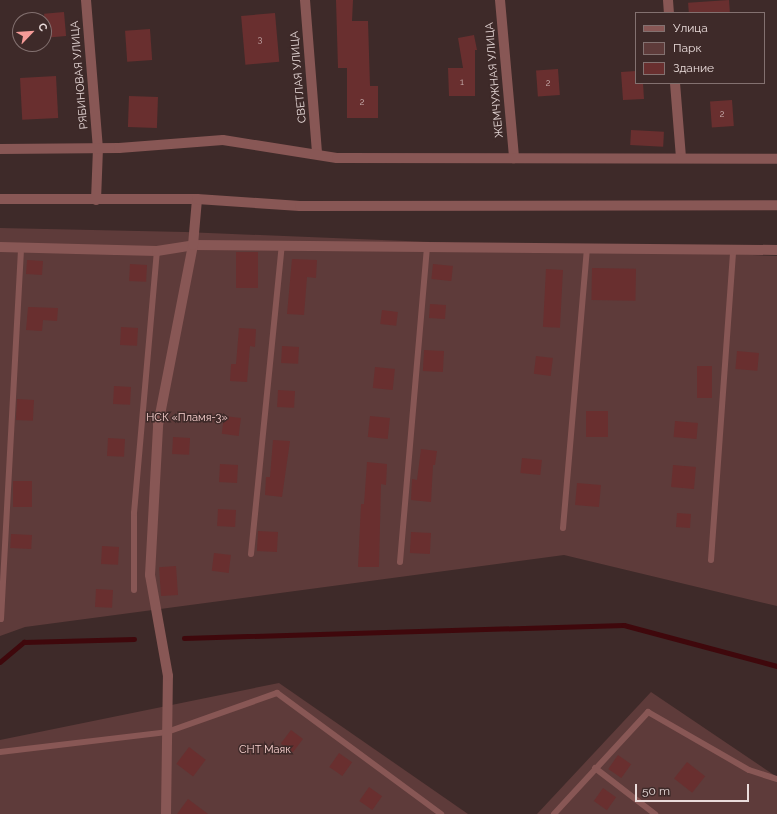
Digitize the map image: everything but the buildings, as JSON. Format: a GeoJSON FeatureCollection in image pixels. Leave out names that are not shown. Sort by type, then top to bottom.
{"type":"FeatureCollection","features":[{"type":"Feature","properties":{"kind":"street","name":"РЯБИНОВАЯ УЛИЦА"},"geometry":{"type":"LineString","coordinates":[[86,0],[98,148],[96,200]]}},
{"type":"Feature","properties":{"kind":"street","name":"СВЕТЛАЯ УЛИЦА"},"geometry":{"type":"LineString","coordinates":[[305,0],[317,153]]}},
{"type":"Feature","properties":{"kind":"street","name":"ЖЕМЧУЖНАЯ УЛИЦА"},"geometry":{"type":"LineString","coordinates":[[500,0],[514,158]]}},
{"type":"Feature","properties":{"kind":"street"},"geometry":{"type":"LineString","coordinates":[[668,0],[669,12]]}},
{"type":"Feature","properties":{"kind":"street"},"geometry":{"type":"LineString","coordinates":[[675,84],[681,158]]}},
{"type":"Feature","properties":{"kind":"street"},"geometry":{"type":"LineString","coordinates":[[0,149],[98,148],[223,140],[317,153],[337,158],[777,159]]}},
{"type":"Feature","properties":{"kind":"street"},"geometry":{"type":"LineString","coordinates":[[0,199],[197,199],[300,206],[777,205]]}},
{"type":"Feature","properties":{"kind":"street"},"geometry":{"type":"LineString","coordinates":[[166,814],[168,676],[150,575],[158,425],[193,245],[197,199]]}},
{"type":"Feature","properties":{"kind":"street"},"geometry":{"type":"LineString","coordinates":[[0,247],[157,251],[193,245],[587,250],[777,250]]}},
{"type":"Feature","properties":{"kind":"lane"},"geometry":{"type":"LineString","coordinates":[[251,554],[282,245]]}},
{"type":"Feature","properties":{"kind":"lane"},"geometry":{"type":"LineString","coordinates":[[1,620],[21,248]]}},
{"type":"Feature","properties":{"kind":"lane"},"geometry":{"type":"LineString","coordinates":[[400,562],[427,248]]}},
{"type":"Feature","properties":{"kind":"lane"},"geometry":{"type":"LineString","coordinates":[[563,528],[587,250]]}},
{"type":"Feature","properties":{"kind":"lane"},"geometry":{"type":"LineString","coordinates":[[711,560],[733,250]]}},
{"type":"Feature","properties":{"kind":"lane"},"geometry":{"type":"LineString","coordinates":[[134,590],[134,513],[157,251]]}},
{"type":"Feature","properties":{"kind":"lane"},"geometry":{"type":"LineString","coordinates":[[0,752],[167,732],[277,694],[441,814]]}},
{"type":"Feature","properties":{"kind":"lane"},"geometry":{"type":"LineString","coordinates":[[554,814],[648,712],[748,770],[777,779]]}},
{"type":"Feature","properties":{"kind":"lane"},"geometry":{"type":"LineString","coordinates":[[595,768],[655,814]]}},
{"type":"Feature","properties":{"kind":"green space","name":"НСК «Пламя-3»"},"geometry":{"type":"Polygon","coordinates":[[[0,228],[185,232],[777,256],[777,606],[564,555],[25,627],[0,636],[0,228]]]}},
{"type":"Feature","properties":{"kind":"green space","name":"СНТ Маяк"},"geometry":{"type":"Polygon","coordinates":[[[279,683],[468,814],[0,814],[0,740],[279,683]]]}},
{"type":"Feature","properties":{"kind":"green space"},"geometry":{"type":"Polygon","coordinates":[[[651,692],[777,777],[777,814],[537,814],[651,692]]]}},
{"type":"Feature","properties":{"kind":"waterway"},"geometry":{"type":"LineString","coordinates":[[184,638],[624,625],[777,666]]}},
{"type":"Feature","properties":{"kind":"waterway"},"geometry":{"type":"LineString","coordinates":[[0,662],[24,642],[134,639]]}}]}
